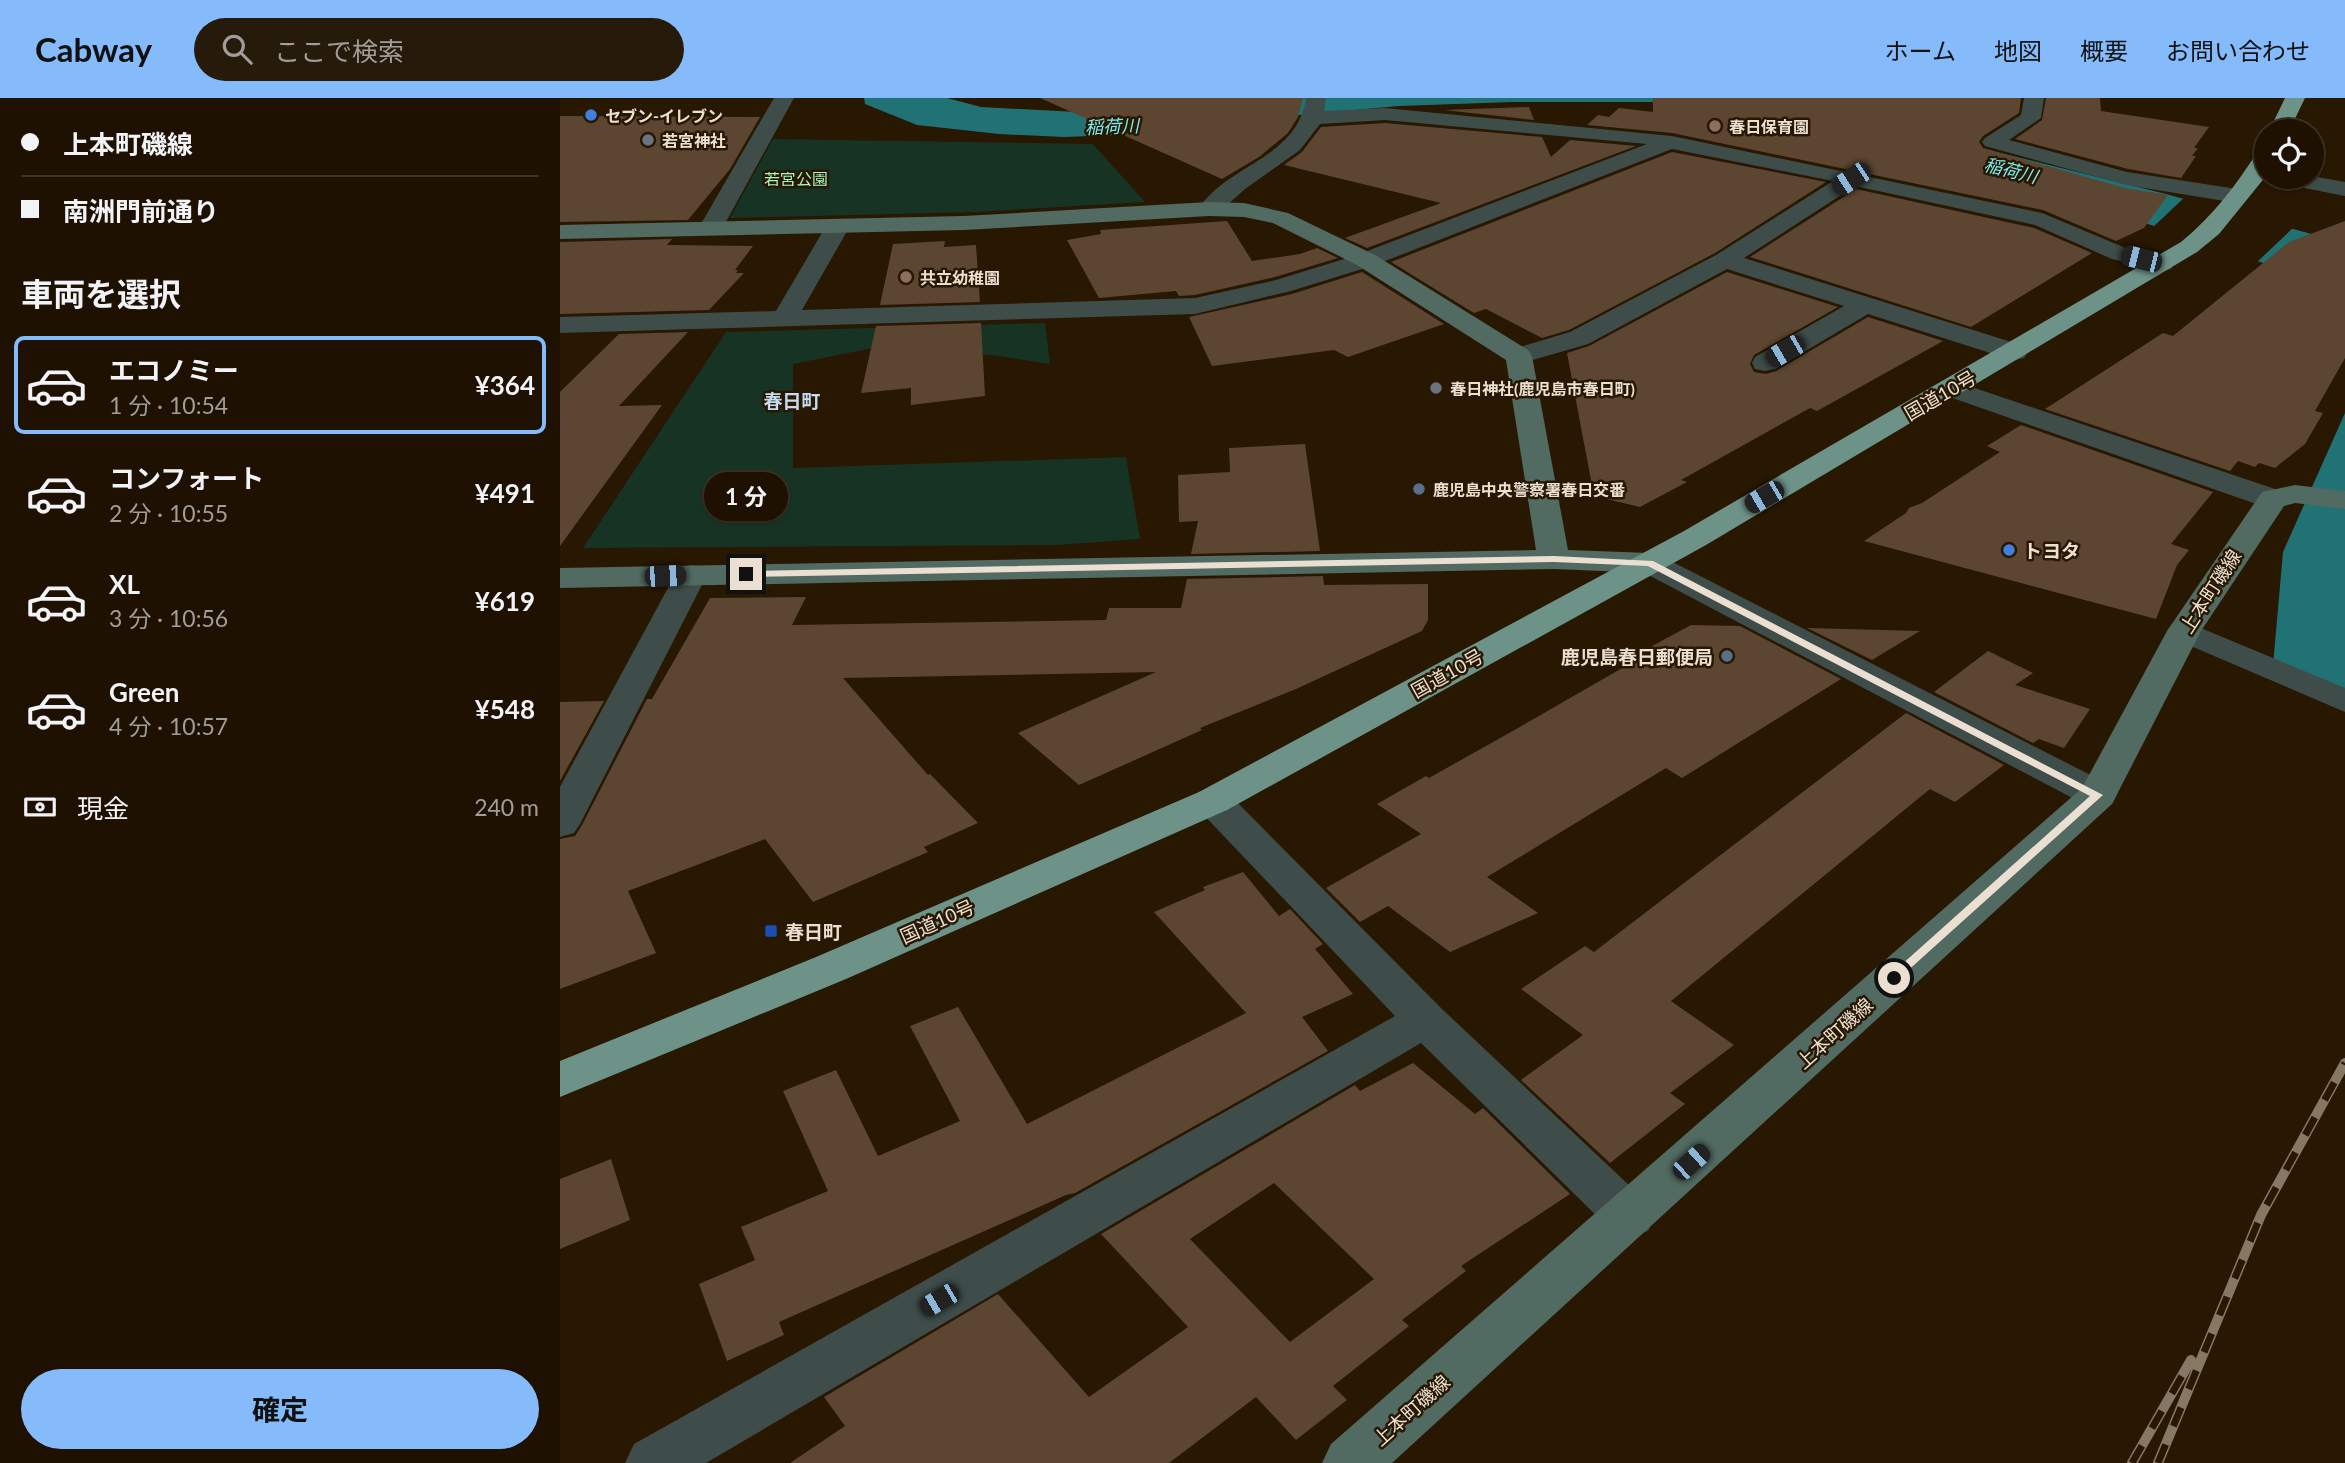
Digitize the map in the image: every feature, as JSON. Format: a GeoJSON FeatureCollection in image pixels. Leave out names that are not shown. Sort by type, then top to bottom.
{"type":"FeatureCollection","features":[{"type":"Feature","properties":{"kind":"highway"},"geometry":{"type":"LineString","coordinates":[[2285,119],[2295,98]]}},
{"type":"Feature","properties":{"kind":"highway","name":"国道10号"},"geometry":{"type":"LineString","coordinates":[[560,1080],[831,968],[1213,801],[1650,563],[2015,352],[2189,247],[2211,229],[2254,178]]}},
{"type":"Feature","properties":{"kind":"street"},"geometry":{"type":"LineString","coordinates":[[710,229],[784,98]]}},
{"type":"Feature","properties":{"kind":"street"},"geometry":{"type":"LineString","coordinates":[[2034,98],[2031,118],[1992,142],[2126,178],[2235,198]]}},
{"type":"Feature","properties":{"kind":"street"},"geometry":{"type":"LineString","coordinates":[[1209,209],[1245,178],[1291,149],[1316,108],[1672,142],[2042,220],[2120,254],[2162,264]]}},
{"type":"Feature","properties":{"kind":"street"},"geometry":{"type":"LineString","coordinates":[[560,325],[1195,306],[1282,286],[1366,260],[1672,142]]}},
{"type":"Feature","properties":{"kind":"street"},"geometry":{"type":"LineString","coordinates":[[1520,356],[1579,338],[1726,260],[1851,179]]}},
{"type":"Feature","properties":{"kind":"street"},"geometry":{"type":"LineString","coordinates":[[2324,185],[2345,189]]}},
{"type":"Feature","properties":{"kind":"street"},"geometry":{"type":"LineString","coordinates":[[560,232],[964,223],[1209,209],[1244,210],[1280,218],[1366,260],[1520,356],[1554,559]]}},
{"type":"Feature","properties":{"kind":"street"},"geometry":{"type":"LineString","coordinates":[[784,319],[838,226]]}},
{"type":"Feature","properties":{"kind":"street"},"geometry":{"type":"LineString","coordinates":[[1726,260],[2015,352]]}},
{"type":"Feature","properties":{"kind":"street"},"geometry":{"type":"LineString","coordinates":[[1765,363],[1864,305]]}},
{"type":"Feature","properties":{"kind":"street"},"geometry":{"type":"LineString","coordinates":[[1951,388],[2284,496],[2345,500]]}},
{"type":"Feature","properties":{"kind":"street","name":"上本町磯線"},"geometry":{"type":"LineString","coordinates":[[1351,1463],[1630,1217],[2098,795],[2184,631],[2284,496]]}},
{"type":"Feature","properties":{"kind":"street"},"geometry":{"type":"LineString","coordinates":[[560,578],[1554,559],[1650,563],[2098,795]]}},
{"type":"Feature","properties":{"kind":"street"},"geometry":{"type":"LineString","coordinates":[[565,808],[691,575]]}},
{"type":"Feature","properties":{"kind":"street"},"geometry":{"type":"LineString","coordinates":[[2184,631],[2345,701]]}},
{"type":"Feature","properties":{"kind":"street"},"geometry":{"type":"LineString","coordinates":[[1213,801],[1425,1020],[1630,1217]]}},
{"type":"Feature","properties":{"kind":"street"},"geometry":{"type":"LineString","coordinates":[[654,1463],[1425,1020]]}},
{"type":"Feature","properties":{"kind":"green space","name":"若宮公園"},"geometry":{"type":"Polygon","coordinates":[[[773,139],[1093,144],[1145,202],[975,212],[730,218],[773,139]]]}},
{"type":"Feature","properties":{"kind":"green space"},"geometry":{"type":"Polygon","coordinates":[[[1045,323],[1050,364],[991,355],[878,347],[793,364],[793,468],[1126,457],[1140,539],[1057,545],[583,548],[726,332],[1045,323]]]}},
{"type":"Feature","properties":{"kind":"water","name":"稲荷川"},"geometry":{"type":"Polygon","coordinates":[[[864,98],[947,98],[981,107],[1096,113],[1229,98],[1739,98],[1867,120],[2166,194],[2337,241],[2272,266],[2095,206],[1661,102],[1512,102],[1399,106],[1276,117],[1143,134],[1064,137],[999,134],[917,125],[865,104],[864,98]]]}},
{"type":"Feature","properties":{"kind":"water"},"geometry":{"type":"Polygon","coordinates":[[[2345,413],[2345,693],[2273,665],[2283,552],[2345,413]]]}},
{"type":"Feature","properties":{"kind":"pier"},"geometry":{"type":"Polygon","coordinates":[[[2186,196],[2295,226],[2256,263],[2151,229],[2186,196]]]}},
{"type":"Feature","properties":{"kind":"building"},"geometry":{"type":"Polygon","coordinates":[[[1040,98],[1303,98],[1298,117],[1288,133],[1259,157],[1222,179],[1040,98]]]}},
{"type":"Feature","properties":{"kind":"building"},"geometry":{"type":"Polygon","coordinates":[[[1653,98],[2021,98],[2019,113],[1983,136],[1979,142],[1983,148],[2125,188],[2168,195],[2144,228],[2116,241],[2043,210],[1672,133],[1587,125],[1598,115],[1609,117],[1619,108],[1653,112],[1653,98]]]}},
{"type":"Feature","properties":{"kind":"building"},"geometry":{"type":"Polygon","coordinates":[[[2046,98],[2100,98],[2101,111],[2209,127],[2194,148],[2198,148],[2192,156],[2196,156],[2181,178],[2128,169],[2015,139],[2042,120],[2046,98]]]}},
{"type":"Feature","properties":{"kind":"building"},"geometry":{"type":"Polygon","coordinates":[[[1529,107],[1534,120],[1444,110],[1529,107]]]}},
{"type":"Feature","properties":{"kind":"building"},"geometry":{"type":"Polygon","coordinates":[[[560,116],[760,117],[730,169],[688,220],[560,222],[560,116]]]}},
{"type":"Feature","properties":{"kind":"building"},"geometry":{"type":"Polygon","coordinates":[[[1385,123],[1542,137],[1551,157],[1570,140],[1636,146],[1367,248],[1345,238],[1441,203],[1284,165],[1302,152],[1321,127],[1385,123]]]}},
{"type":"Feature","properties":{"kind":"building"},"geometry":{"type":"Polygon","coordinates":[[[1672,152],[1826,182],[1715,253],[1569,330],[1542,338],[1486,309],[1474,313],[1391,262],[1672,152]]]}},
{"type":"Feature","properties":{"kind":"building"},"geometry":{"type":"Polygon","coordinates":[[[1856,189],[2034,228],[2092,253],[1971,327],[1750,257],[1856,189]]]}},
{"type":"Feature","properties":{"kind":"building"},"geometry":{"type":"Polygon","coordinates":[[[1227,221],[1252,261],[1300,254],[1317,248],[1338,258],[1275,277],[1195,295],[1179,296],[1176,291],[1099,298],[1067,240],[1101,234],[1100,230],[1227,221]]]}},
{"type":"Feature","properties":{"kind":"building"},"geometry":{"type":"Polygon","coordinates":[[[2345,221],[2345,358],[2315,411],[2323,413],[2305,444],[2275,468],[2259,463],[2255,467],[2238,461],[2230,471],[2045,409],[2163,333],[2173,336],[2289,242],[2345,221]]]}},
{"type":"Feature","properties":{"kind":"building"},"geometry":{"type":"Polygon","coordinates":[[[672,239],[667,245],[753,246],[735,270],[738,270],[736,273],[744,273],[709,310],[560,314],[560,242],[672,239]]]}},
{"type":"Feature","properties":{"kind":"building"},"geometry":{"type":"Polygon","coordinates":[[[945,241],[944,247],[976,245],[980,302],[880,305],[893,244],[945,241]]]}},
{"type":"Feature","properties":{"kind":"building"},"geometry":{"type":"Polygon","coordinates":[[[1362,272],[1444,324],[1348,357],[1334,350],[1212,366],[1189,317],[1292,294],[1362,272]]]}},
{"type":"Feature","properties":{"kind":"building"},"geometry":{"type":"Polygon","coordinates":[[[1727,272],[1838,307],[1754,355],[1750,364],[1754,372],[1766,374],[1776,371],[1868,317],[1943,341],[1817,411],[1810,408],[1681,480],[1687,482],[1640,507],[1594,496],[1567,353],[1589,346],[1727,272]]]}},
{"type":"Feature","properties":{"kind":"building"},"geometry":{"type":"Polygon","coordinates":[[[981,323],[985,396],[911,405],[911,388],[861,393],[876,326],[981,323]]]}},
{"type":"Feature","properties":{"kind":"building"},"geometry":{"type":"Polygon","coordinates":[[[688,332],[619,406],[662,405],[560,546],[560,392],[619,334],[688,332]]]}},
{"type":"Feature","properties":{"kind":"building"},"geometry":{"type":"Polygon","coordinates":[[[2021,425],[2213,492],[2171,544],[2189,550],[2177,565],[2156,619],[1864,541],[1906,513],[1909,508],[1922,503],[2000,452],[1987,446],[2021,425]]]}},
{"type":"Feature","properties":{"kind":"building"},"geometry":{"type":"Polygon","coordinates":[[[1305,444],[1320,551],[1191,554],[1198,521],[1179,522],[1178,475],[1230,472],[1229,448],[1305,444]]]}},
{"type":"Feature","properties":{"kind":"building"},"geometry":{"type":"Polygon","coordinates":[[[1323,576],[1324,585],[1428,584],[1428,620],[1422,631],[1296,689],[1200,728],[1202,730],[1079,785],[1018,733],[1156,672],[843,678],[928,775],[930,774],[978,823],[924,847],[928,852],[813,902],[765,839],[628,891],[656,953],[560,989],[560,839],[575,836],[582,825],[647,699],[652,699],[710,598],[806,597],[792,625],[1106,620],[1109,608],[1181,608],[1187,579],[1323,576]]]}},
{"type":"Feature","properties":{"kind":"building"},"geometry":{"type":"Polygon","coordinates":[[[1691,625],[1740,626],[1841,679],[1682,778],[1666,768],[1487,877],[1538,913],[1450,952],[1388,906],[1360,922],[1326,888],[1421,834],[1377,804],[1518,728],[1624,667],[1619,664],[1691,625]]]}},
{"type":"Feature","properties":{"kind":"building"},"geometry":{"type":"Polygon","coordinates":[[[1807,628],[1920,631],[1872,660],[1807,628]]]}},
{"type":"Feature","properties":{"kind":"building"},"geometry":{"type":"Polygon","coordinates":[[[1988,651],[2033,673],[2015,685],[2090,709],[2064,748],[2039,739],[2033,743],[1934,692],[1988,651]]]}},
{"type":"Feature","properties":{"kind":"building"},"geometry":{"type":"Polygon","coordinates":[[[604,701],[560,781],[560,702],[604,701]]]}},
{"type":"Feature","properties":{"kind":"building"},"geometry":{"type":"Polygon","coordinates":[[[1906,713],[2004,765],[1955,802],[1930,789],[1671,1001],[1734,1045],[1670,1093],[1685,1104],[1610,1163],[1521,1080],[1583,1035],[1521,989],[1585,946],[1594,952],[1906,713]]]}},
{"type":"Feature","properties":{"kind":"building"},"geometry":{"type":"Polygon","coordinates":[[[1243,872],[1279,916],[1290,909],[1323,944],[1315,949],[1353,994],[1302,1017],[1328,1051],[1075,1193],[779,1322],[784,1335],[727,1361],[699,1284],[755,1260],[741,1227],[828,1191],[783,1091],[836,1070],[878,1156],[960,1121],[910,1026],[958,1007],[1027,1124],[1246,1013],[1154,912],[1205,890],[1203,887],[1243,872]]]}},
{"type":"Feature","properties":{"kind":"building"},"geometry":{"type":"Polygon","coordinates":[[[1413,1063],[1475,1114],[1483,1108],[1570,1194],[1461,1266],[1466,1271],[1402,1320],[1409,1326],[1333,1386],[1347,1400],[1296,1440],[1256,1397],[1169,1463],[790,1463],[845,1426],[824,1397],[998,1294],[1089,1397],[1188,1327],[1101,1234],[1355,1085],[1360,1091],[1413,1063]],[[1274,1183],[1190,1239],[1290,1342],[1374,1279],[1274,1183]]]}},
{"type":"Feature","properties":{"kind":"building"},"geometry":{"type":"Polygon","coordinates":[[[611,1159],[630,1220],[560,1249],[560,1179],[611,1159]]]}},
{"type":"Feature","properties":{"kind":"railway"},"geometry":{"type":"LineString","coordinates":[[2158,1463],[2261,1215],[2345,1063]]}},
{"type":"Feature","properties":{"kind":"railway"},"geometry":{"type":"LineString","coordinates":[[2132,1463],[2191,1360]]}},
{"type":"Feature","properties":{"kind":"place","name":"セブン-イレブン"},"geometry":{"type":"Point","coordinates":[591,115]}},
{"type":"Feature","properties":{"kind":"place","name":"春日保育園"},"geometry":{"type":"Point","coordinates":[1715,126]}},
{"type":"Feature","properties":{"kind":"place","name":"若宮神社"},"geometry":{"type":"Point","coordinates":[648,140]}},
{"type":"Feature","properties":{"kind":"place","name":"共立幼稚園"},"geometry":{"type":"Point","coordinates":[906,277]}},
{"type":"Feature","properties":{"kind":"place","name":"春日神社(鹿児島市春日町)"},"geometry":{"type":"Point","coordinates":[1436,388]}},
{"type":"Feature","properties":{"kind":"place","name":"鹿児島中央警察署春日交番"},"geometry":{"type":"Point","coordinates":[1419,489]}},
{"type":"Feature","properties":{"kind":"place","name":"トヨタ"},"geometry":{"type":"Point","coordinates":[2009,550]}},
{"type":"Feature","properties":{"kind":"place","name":"鹿児島春日郵便局"},"geometry":{"type":"Point","coordinates":[1727,656]}},
{"type":"Feature","properties":{"kind":"place","name":"春日町"},"geometry":{"type":"Point","coordinates":[771,931]}},
{"type":"Feature","properties":{"kind":"district","name":"春日町"},"geometry":{"type":"Point","coordinates":[792,400]}},
{"type":"Feature","properties":{"kind":"route"},"geometry":{"type":"LineString","coordinates":[[746,574],[1554,559],[1650,563],[2098,795],[1894,978]]}}]}
